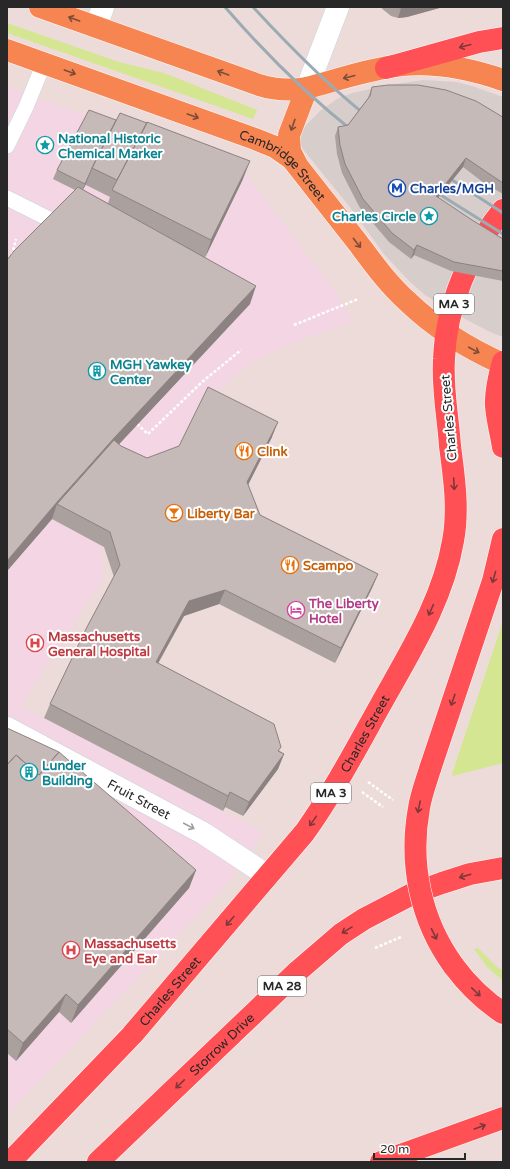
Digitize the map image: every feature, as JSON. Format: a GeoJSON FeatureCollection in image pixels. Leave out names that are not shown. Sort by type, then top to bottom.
{"type":"FeatureCollection","features":[{"type":"Feature","properties":{"kind":"highway"},"geometry":{"type":"LineString","coordinates":[[386,68],[479,42],[503,38]]}},
{"type":"Feature","properties":{"kind":"highway","name":"Charles Street"},"geometry":{"type":"LineString","coordinates":[[10,1162],[132,1035],[305,832],[341,775],[416,641],[432,608],[445,573],[454,538],[454,481],[444,370],[447,334],[454,304],[472,259],[487,232],[503,210]]}},
{"type":"Feature","properties":{"kind":"highway"},"geometry":{"type":"LineString","coordinates":[[503,363],[498,382],[496,399],[503,447]]}},
{"type":"Feature","properties":{"kind":"highway"},"geometry":{"type":"LineString","coordinates":[[503,539],[493,581],[430,769],[419,807],[416,826],[415,852],[418,883],[430,925],[442,948],[467,983],[503,1013]]}},
{"type":"Feature","properties":{"kind":"highway","name":"Storrow Drive"},"geometry":{"type":"LineString","coordinates":[[98,1162],[298,970],[341,934],[376,912],[414,893],[470,874],[503,868]]}},
{"type":"Feature","properties":{"kind":"highway"},"geometry":{"type":"LineString","coordinates":[[381,1162],[503,1118]]}},
{"type":"Feature","properties":{"kind":"main road"},"geometry":{"type":"LineString","coordinates":[[40,7],[270,89],[282,91],[307,88],[386,68],[422,65],[442,66],[473,71],[503,80]]}},
{"type":"Feature","properties":{"kind":"main road","name":"Cambridge Street"},"geometry":{"type":"LineString","coordinates":[[7,50],[44,62],[255,139],[280,151],[292,160],[299,168],[392,286],[419,312],[447,334],[469,348],[503,363]]}},
{"type":"Feature","properties":{"kind":"main road"},"geometry":{"type":"LineString","coordinates":[[299,168],[288,144],[289,135],[307,88]]}},
{"type":"Feature","properties":{"kind":"street"},"geometry":{"type":"LineString","coordinates":[[96,27],[103,7]]}},
{"type":"Feature","properties":{"kind":"street"},"geometry":{"type":"LineString","coordinates":[[307,88],[338,7]]}},
{"type":"Feature","properties":{"kind":"street","name":"Fruit Street"},"geometry":{"type":"LineString","coordinates":[[7,728],[202,833],[268,876]]}},
{"type":"Feature","properties":{"kind":"lane"},"geometry":{"type":"LineString","coordinates":[[7,146],[26,107],[44,62]]}},
{"type":"Feature","properties":{"kind":"lane"},"geometry":{"type":"LineString","coordinates":[[7,198],[51,220]]}},
{"type":"Feature","properties":{"kind":"path"},"geometry":{"type":"LineString","coordinates":[[10,262],[16,239]]}},
{"type":"Feature","properties":{"kind":"path"},"geometry":{"type":"LineString","coordinates":[[294,325],[358,299]]}},
{"type":"Feature","properties":{"kind":"path"},"geometry":{"type":"LineString","coordinates":[[137,424],[148,434],[202,382],[242,350]]}},
{"type":"Feature","properties":{"kind":"path"},"geometry":{"type":"LineString","coordinates":[[368,782],[393,800]]}},
{"type":"Feature","properties":{"kind":"path"},"geometry":{"type":"LineString","coordinates":[[361,791],[383,807]]}},
{"type":"Feature","properties":{"kind":"path"},"geometry":{"type":"LineString","coordinates":[[376,948],[401,937]]}},
{"type":"Feature","properties":{"kind":"shaded area","name":"Charles Circle"},"geometry":{"type":"Polygon","coordinates":[[[423,80],[456,82],[503,97],[503,337],[467,320],[425,295],[409,281],[384,254],[349,206],[302,148],[300,142],[302,131],[306,125],[320,111],[337,99],[352,93],[388,85],[423,80]]]}},
{"type":"Feature","properties":{"kind":"shaded area","name":"Massachusetts General Hospital"},"geometry":{"type":"Polygon","coordinates":[[[7,87],[246,174],[333,289],[353,322],[303,339],[259,358],[199,404],[172,457],[138,469],[102,551],[103,579],[21,706],[263,832],[228,883],[7,1115],[7,87]]]}},
{"type":"Feature","properties":{"kind":"green space"},"geometry":{"type":"Polygon","coordinates":[[[7,23],[119,62],[164,73],[257,110],[253,119],[7,33],[7,23]]]}},
{"type":"Feature","properties":{"kind":"green space"},"geometry":{"type":"Polygon","coordinates":[[[503,621],[503,763],[453,776],[452,774],[503,621]]]}},
{"type":"Feature","properties":{"kind":"green space"},"geometry":{"type":"Polygon","coordinates":[[[478,948],[498,968],[503,970],[503,981],[487,967],[474,949],[478,948]]]}},
{"type":"Feature","properties":{"kind":"building","name":"Charles/MGH"},"geometry":{"type":"Polygon","coordinates":[[[388,85],[418,85],[446,90],[476,101],[503,118],[503,183],[466,158],[436,196],[503,239],[503,271],[454,262],[417,245],[414,250],[392,233],[363,199],[345,164],[340,145],[338,127],[348,125],[370,96],[372,87],[388,85]]]}},
{"type":"Feature","properties":{"kind":"building"},"geometry":{"type":"Polygon","coordinates":[[[89,110],[116,120],[85,184],[57,170],[89,110]]]}},
{"type":"Feature","properties":{"kind":"building"},"geometry":{"type":"Polygon","coordinates":[[[120,113],[147,123],[117,180],[92,168],[120,113]]]}},
{"type":"Feature","properties":{"kind":"building"},"geometry":{"type":"Polygon","coordinates":[[[147,122],[250,161],[211,240],[112,190],[147,122]]]}},
{"type":"Feature","properties":{"kind":"building","name":"MGH Yawkey Center"},"geometry":{"type":"Polygon","coordinates":[[[78,187],[256,286],[115,437],[7,561],[7,260],[14,251],[78,187]]]}},
{"type":"Feature","properties":{"kind":"building","name":"The Liberty Hotel"},"geometry":{"type":"Polygon","coordinates":[[[208,387],[278,422],[247,482],[260,515],[378,574],[341,648],[225,590],[189,601],[156,662],[274,724],[281,747],[278,751],[284,754],[249,802],[230,792],[228,796],[50,704],[87,627],[120,565],[110,532],[57,504],[114,440],[121,446],[147,458],[179,446],[208,387]]]}},
{"type":"Feature","properties":{"kind":"building"},"geometry":{"type":"Polygon","coordinates":[[[7,728],[59,752],[39,775],[16,755],[7,765],[7,728]]]}},
{"type":"Feature","properties":{"kind":"building","name":"Massachusetts Eye and Ear"},"geometry":{"type":"Polygon","coordinates":[[[59,752],[196,870],[78,1005],[66,994],[23,1043],[7,1029],[7,765],[16,755],[39,775],[59,752]]]}},
{"type":"Feature","properties":{"kind":"railway"},"geometry":{"type":"LineString","coordinates":[[225,7],[286,72],[354,132]]}},
{"type":"Feature","properties":{"kind":"railway"},"geometry":{"type":"LineString","coordinates":[[253,7],[308,64],[368,117]]}},
{"type":"Feature","properties":{"kind":"railway"},"geometry":{"type":"LineString","coordinates":[[443,174],[503,213]]}},
{"type":"Feature","properties":{"kind":"railway"},"geometry":{"type":"LineString","coordinates":[[431,189],[503,234]]}},
{"type":"Feature","properties":{"kind":"place","name":"National Historic Chemical Marker"},"geometry":{"type":"Point","coordinates":[45,145]}},
{"type":"Feature","properties":{"kind":"place","name":"Charles/MGH"},"geometry":{"type":"Point","coordinates":[397,188]}},
{"type":"Feature","properties":{"kind":"place","name":"Charles Circle"},"geometry":{"type":"Point","coordinates":[429,216]}},
{"type":"Feature","properties":{"kind":"place","name":"MGH Yawkey Center"},"geometry":{"type":"Point","coordinates":[97,371]}},
{"type":"Feature","properties":{"kind":"place","name":"Clink"},"geometry":{"type":"Point","coordinates":[244,451]}},
{"type":"Feature","properties":{"kind":"place","name":"Liberty Bar"},"geometry":{"type":"Point","coordinates":[174,513]}},
{"type":"Feature","properties":{"kind":"place","name":"Scampo"},"geometry":{"type":"Point","coordinates":[290,565]}},
{"type":"Feature","properties":{"kind":"place","name":"The Liberty Hotel"},"geometry":{"type":"Point","coordinates":[296,610]}},
{"type":"Feature","properties":{"kind":"place","name":"Massachusetts General Hospital"},"geometry":{"type":"Point","coordinates":[35,643]}},
{"type":"Feature","properties":{"kind":"place","name":"Lunder Building"},"geometry":{"type":"Point","coordinates":[29,772]}},
{"type":"Feature","properties":{"kind":"place","name":"Massachusetts Eye and Ear"},"geometry":{"type":"Point","coordinates":[71,950]}}]}
